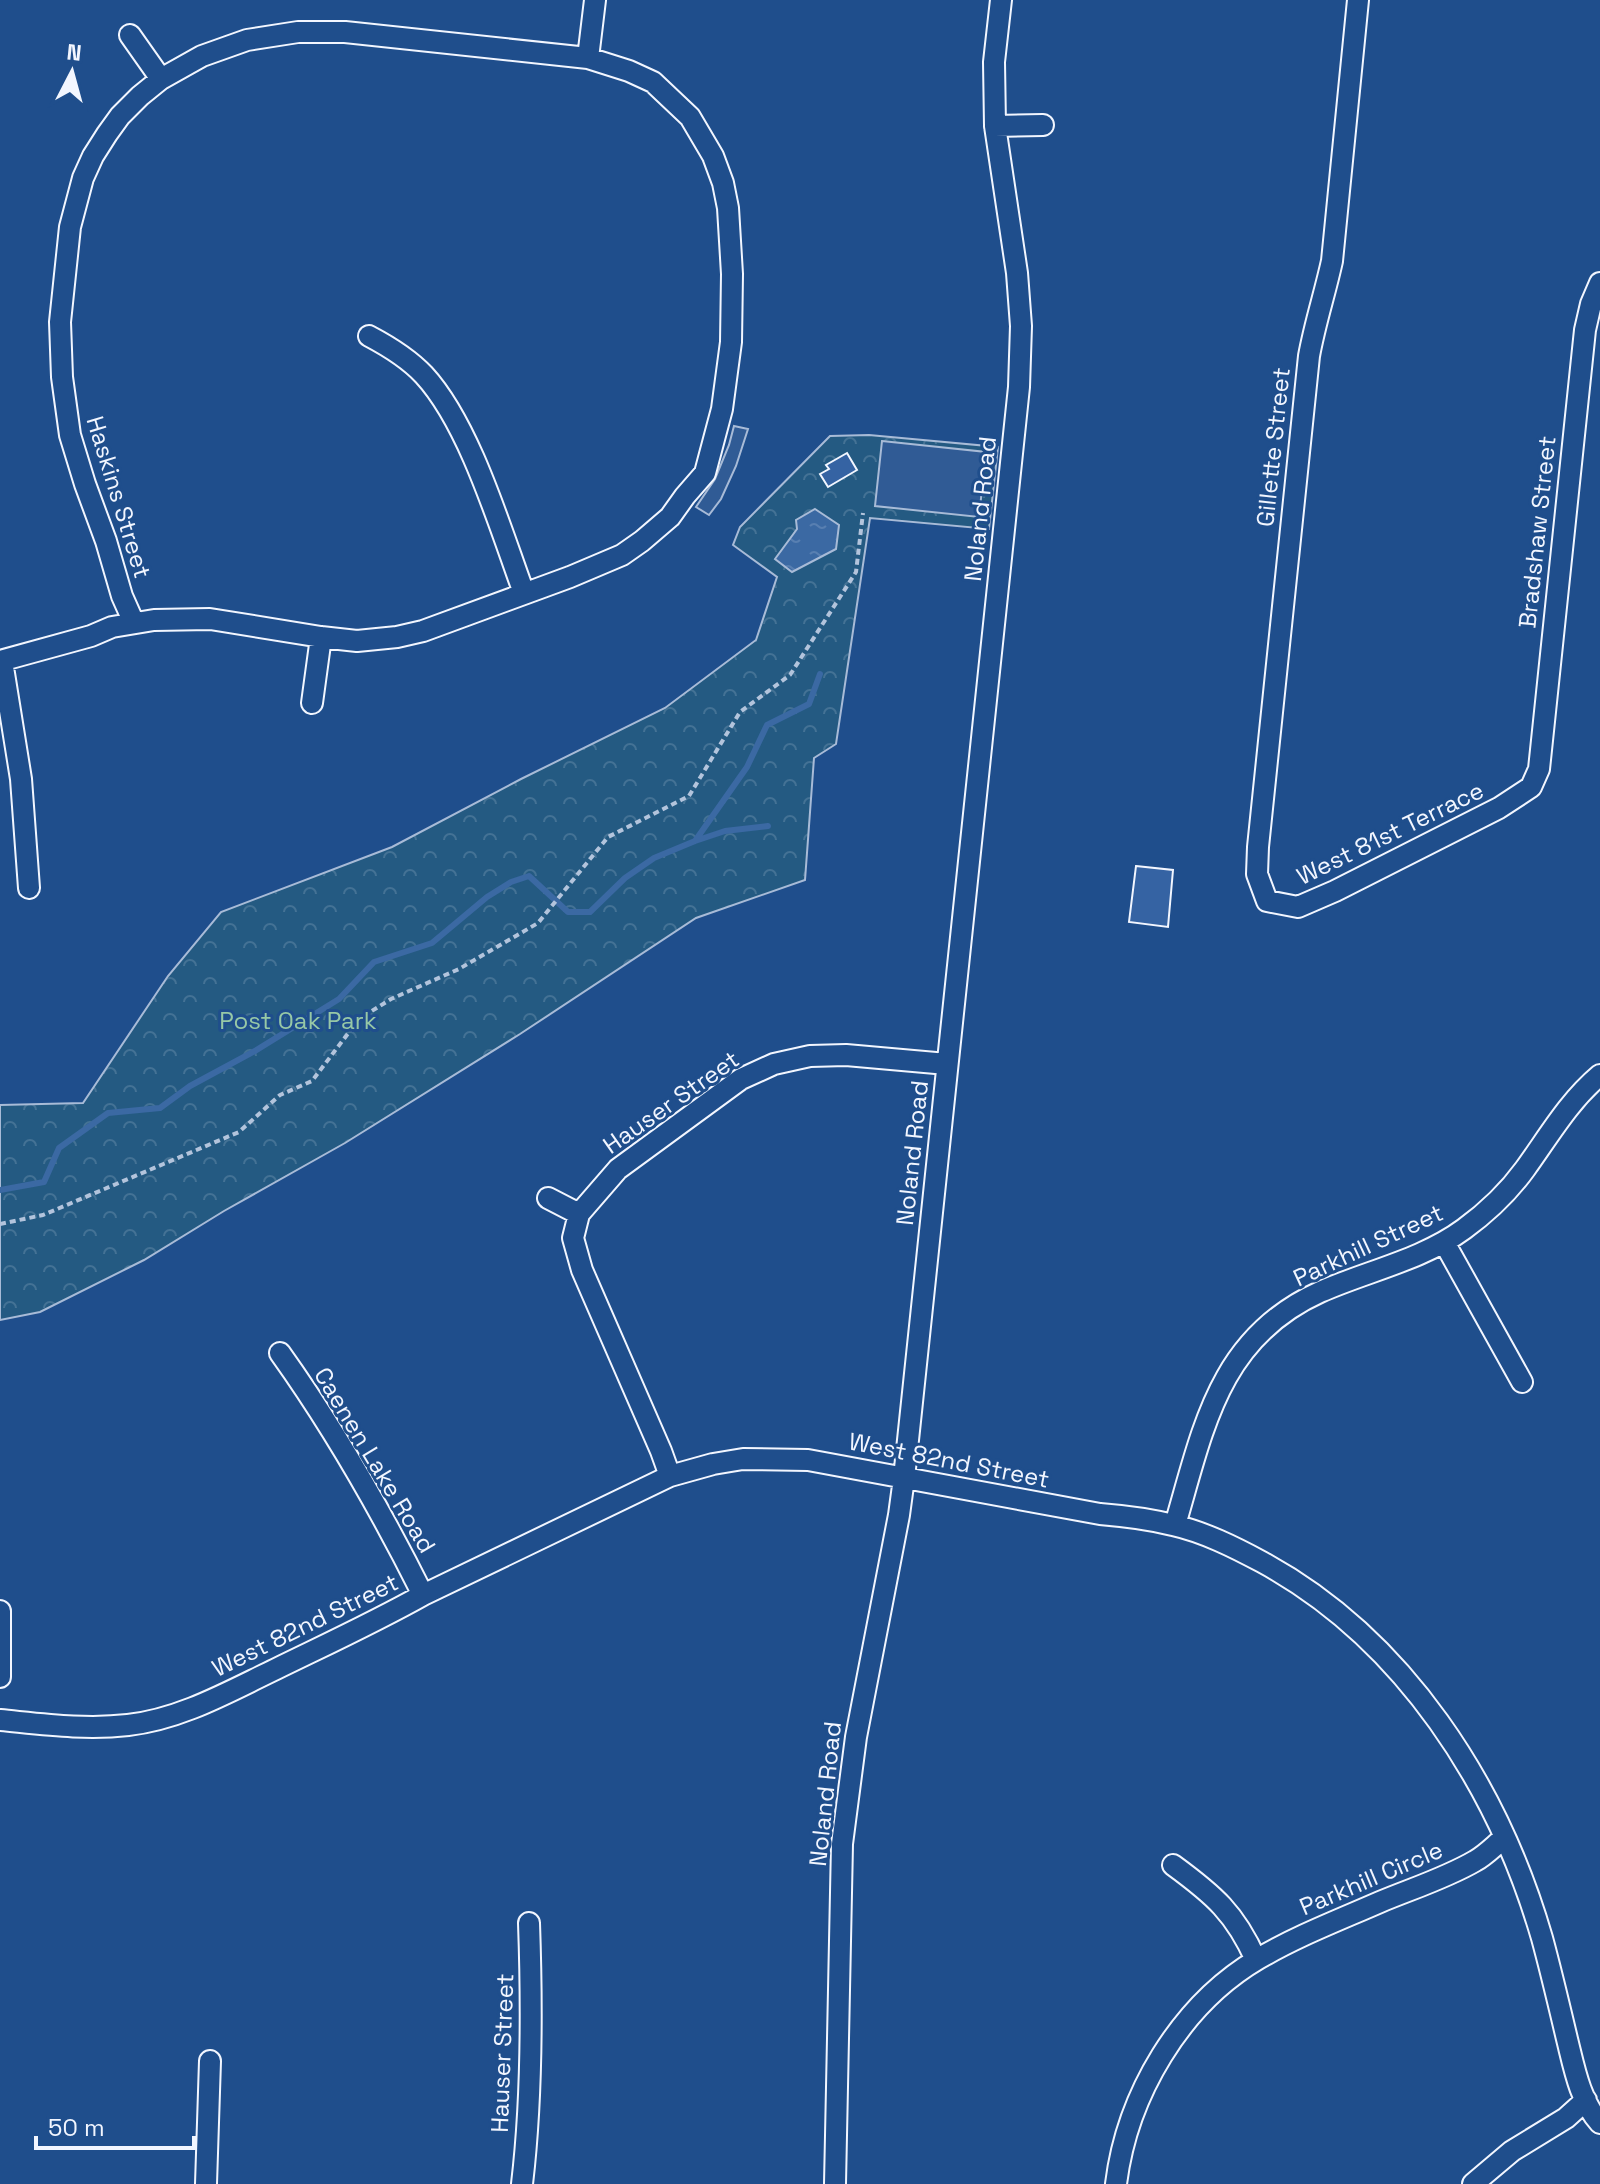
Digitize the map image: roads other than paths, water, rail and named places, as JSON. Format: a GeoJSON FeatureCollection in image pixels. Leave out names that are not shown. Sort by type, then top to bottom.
{"type":"FeatureCollection","features":[{"type":"Feature","properties":{"kind":"street"},"geometry":{"type":"LineString","coordinates":[[29,888],[21,779],[1,661],[91,636],[112,627],[175,618],[210,619],[357,641],[423,631],[622,555],[670,517],[705,473],[722,409],[731,342],[732,274],[728,208],[723,183],[713,156],[690,117],[653,82],[588,58],[595,0]]}},
{"type":"Feature","properties":{"kind":"street","name":"Noland Road"},"geometry":{"type":"LineString","coordinates":[[835,2184],[842,1844],[856,1737],[904,1478],[1019,387],[1021,326],[1017,273],[995,126],[994,62],[1001,0]]}},
{"type":"Feature","properties":{"kind":"street","name":"Gillette Street"},"geometry":{"type":"LineString","coordinates":[[1267,901],[1257,874],[1258,847],[1309,356],[1332,261],[1358,0]]}},
{"type":"Feature","properties":{"kind":"street","name":"Haskins Street"},"geometry":{"type":"LineString","coordinates":[[134,623],[122,596],[70,435],[62,377],[60,322],[70,227],[83,178],[93,156],[120,116],[161,79],[202,56],[274,34],[345,32],[588,58]]}},
{"type":"Feature","properties":{"kind":"street"},"geometry":{"type":"LineString","coordinates":[[130,35],[161,79]]}},
{"type":"Feature","properties":{"kind":"street"},"geometry":{"type":"LineString","coordinates":[[995,126],[1043,125]]}},
{"type":"Feature","properties":{"kind":"street","name":"Bradshaw Street"},"geometry":{"type":"LineString","coordinates":[[1531,787],[1539,769],[1585,330],[1600,283]]}},
{"type":"Feature","properties":{"kind":"street"},"geometry":{"type":"LineString","coordinates":[[369,336],[388,346],[423,374],[439,394],[461,433],[483,483],[524,593]]}},
{"type":"Feature","properties":{"kind":"street"},"geometry":{"type":"LineString","coordinates":[[312,703],[321,637]]}},
{"type":"Feature","properties":{"kind":"street","name":"West 81st Terrace"},"geometry":{"type":"LineString","coordinates":[[1267,901],[1298,907],[1499,808],[1531,787]]}},
{"type":"Feature","properties":{"kind":"street","name":"Hauser Street"},"geometry":{"type":"LineString","coordinates":[[579,1214],[618,1169],[741,1079],[774,1064],[810,1056],[846,1055],[947,1064]]}},
{"type":"Feature","properties":{"kind":"street","name":"Parkhill Street"},"geometry":{"type":"LineString","coordinates":[[1175,1525],[1209,1410],[1225,1378],[1259,1333],[1317,1293],[1410,1257],[1465,1229],[1523,1172],[1564,1112],[1584,1088],[1600,1075]]}},
{"type":"Feature","properties":{"kind":"street"},"geometry":{"type":"LineString","coordinates":[[548,1198],[579,1214],[573,1238],[582,1270],[670,1476]]}},
{"type":"Feature","properties":{"kind":"street"},"geometry":{"type":"LineString","coordinates":[[1444,1242],[1522,1382]]}},
{"type":"Feature","properties":{"kind":"street","name":"Caenen Lake Road"},"geometry":{"type":"LineString","coordinates":[[280,1353],[362,1479],[423,1595]]}},
{"type":"Feature","properties":{"kind":"street","name":"West 82nd Street"},"geometry":{"type":"LineString","coordinates":[[0,1720],[107,1727],[172,1716],[233,1690],[670,1476],[713,1464],[756,1459],[808,1460],[1175,1525],[1239,1550],[1284,1574],[1324,1603],[1371,1642],[1445,1731],[1494,1813],[1530,1899],[1576,2075],[1600,2123]]}},
{"type":"Feature","properties":{"kind":"street"},"geometry":{"type":"LineString","coordinates":[[0,1611],[0,1677]]}},
{"type":"Feature","properties":{"kind":"street","name":"Parkhill Circle"},"geometry":{"type":"LineString","coordinates":[[1116,2184],[1127,2131],[1143,2088],[1166,2049],[1198,2009],[1229,1980],[1256,1960],[1289,1942],[1477,1860],[1504,1838]]}},
{"type":"Feature","properties":{"kind":"street"},"geometry":{"type":"LineString","coordinates":[[1173,1865],[1228,1911],[1245,1934],[1256,1960]]}},
{"type":"Feature","properties":{"kind":"street","name":"Hauser Street"},"geometry":{"type":"LineString","coordinates":[[522,2184],[529,2070],[529,1923]]}},
{"type":"Feature","properties":{"kind":"street"},"geometry":{"type":"LineString","coordinates":[[206,2184],[210,2061]]}},
{"type":"Feature","properties":{"kind":"street"},"geometry":{"type":"LineString","coordinates":[[1473,2184],[1512,2151],[1566,2118],[1586,2100]]}},
{"type":"Feature","properties":{"kind":"water"},"geometry":{"type":"Polygon","coordinates":[[[815,509],[839,525],[836,549],[792,572],[775,559],[797,529],[796,520],[815,509]]]}},
{"type":"Feature","properties":{"kind":"waterway"},"geometry":{"type":"LineString","coordinates":[[695,841],[747,767],[767,725],[809,704],[820,674]]}},
{"type":"Feature","properties":{"kind":"waterway"},"geometry":{"type":"LineString","coordinates":[[0,1190],[44,1182],[59,1148],[108,1113],[160,1108],[190,1086],[255,1051],[339,999],[374,962],[432,943],[487,897],[511,882],[529,876],[568,912],[590,912],[625,878],[654,858],[725,831],[768,826]]}},
{"type":"Feature","properties":{"kind":"park label","name":"Post Oak Park"},"geometry":{"type":"Point","coordinates":[298,1020]}}]}
